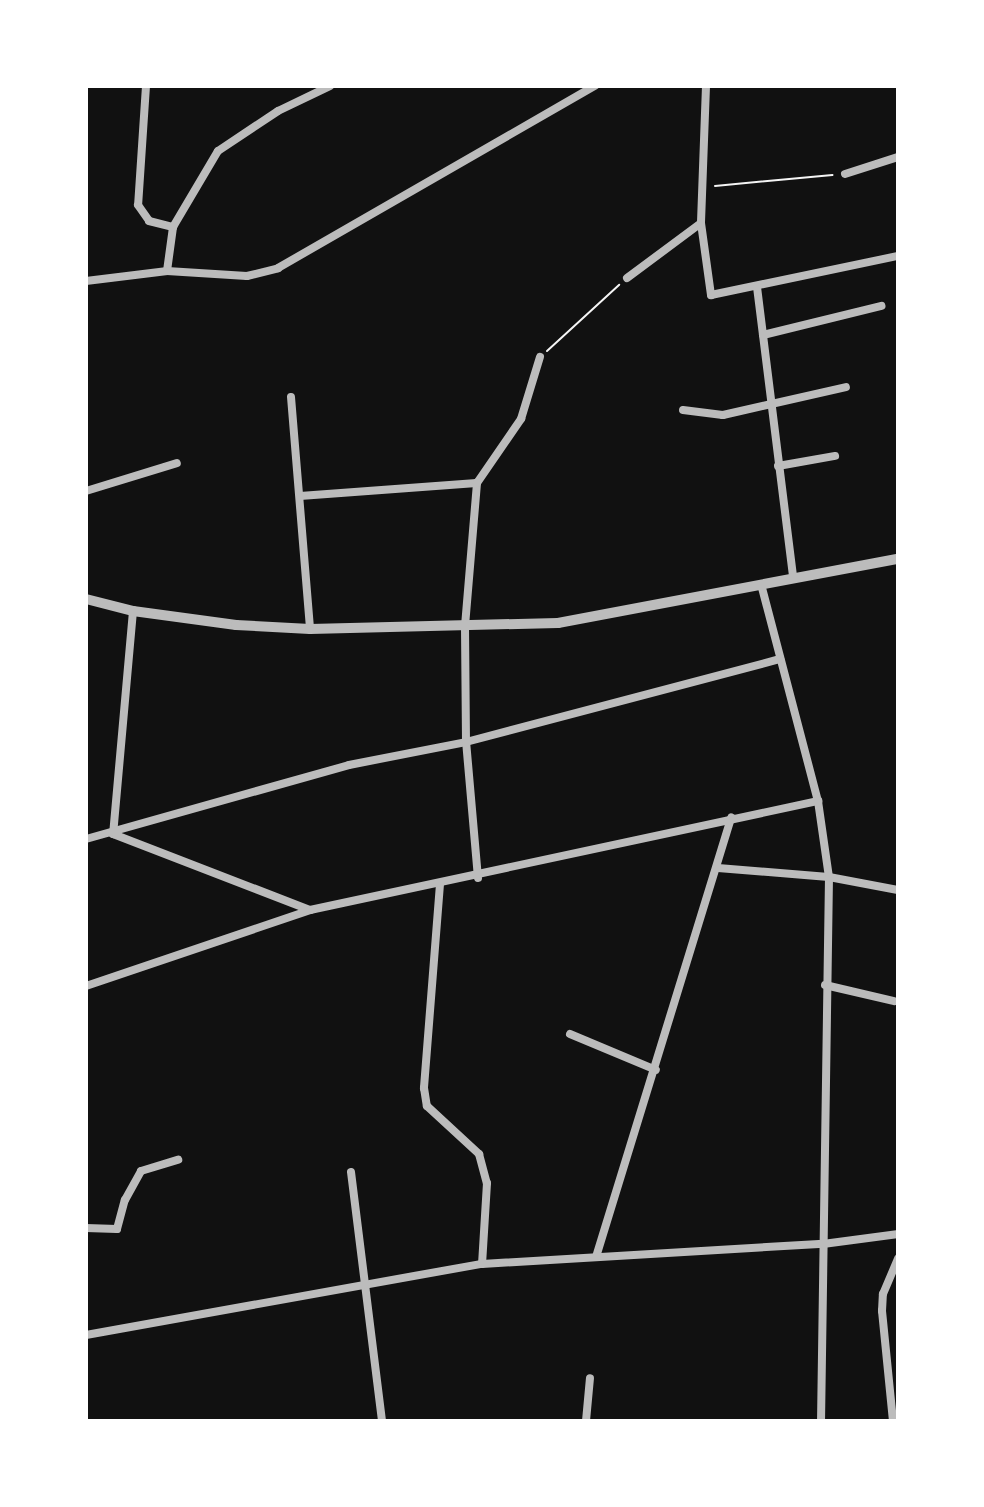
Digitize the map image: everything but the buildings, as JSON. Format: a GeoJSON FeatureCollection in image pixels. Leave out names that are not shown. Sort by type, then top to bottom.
{"type":"FeatureCollection","features":[{"type":"Feature","properties":{"kind":"street"},"geometry":{"type":"LineString","coordinates":[[146,86],[138,205],[149,221],[173,227]]}},
{"type":"Feature","properties":{"kind":"street"},"geometry":{"type":"LineString","coordinates":[[167,271],[173,227],[218,151],[278,111],[330,86]]}},
{"type":"Feature","properties":{"kind":"street"},"geometry":{"type":"LineString","coordinates":[[86,281],[167,271],[247,276],[278,268],[595,86]]}},
{"type":"Feature","properties":{"kind":"street"},"geometry":{"type":"LineString","coordinates":[[706,86],[701,223],[711,295],[898,256]]}},
{"type":"Feature","properties":{"kind":"street"},"geometry":{"type":"LineString","coordinates":[[845,174],[898,157]]}},
{"type":"Feature","properties":{"kind":"street"},"geometry":{"type":"LineString","coordinates":[[627,278],[701,223]]}},
{"type":"Feature","properties":{"kind":"street"},"geometry":{"type":"LineString","coordinates":[[757,287],[793,578]]}},
{"type":"Feature","properties":{"kind":"street"},"geometry":{"type":"LineString","coordinates":[[763,335],[881,306]]}},
{"type":"Feature","properties":{"kind":"street"},"geometry":{"type":"LineString","coordinates":[[478,878],[466,742],[465,626],[477,483],[521,419],[540,357]]}},
{"type":"Feature","properties":{"kind":"street"},"geometry":{"type":"LineString","coordinates":[[683,410],[723,415],[846,387]]}},
{"type":"Feature","properties":{"kind":"street"},"geometry":{"type":"LineString","coordinates":[[291,397],[310,629]]}},
{"type":"Feature","properties":{"kind":"street"},"geometry":{"type":"LineString","coordinates":[[778,466],[835,456]]}},
{"type":"Feature","properties":{"kind":"street"},"geometry":{"type":"LineString","coordinates":[[86,491],[177,463]]}},
{"type":"Feature","properties":{"kind":"street"},"geometry":{"type":"LineString","coordinates":[[300,496],[477,483]]}},
{"type":"Feature","properties":{"kind":"street"},"geometry":{"type":"LineString","coordinates":[[86,599],[133,611],[310,629],[558,623],[898,559]]}},
{"type":"Feature","properties":{"kind":"street"},"geometry":{"type":"LineString","coordinates":[[761,584],[818,801],[829,877],[825,985],[821,1421]]}},
{"type":"Feature","properties":{"kind":"street"},"geometry":{"type":"LineString","coordinates":[[113,834],[133,611]]}},
{"type":"Feature","properties":{"kind":"street"},"geometry":{"type":"LineString","coordinates":[[86,839],[113,834],[349,765],[466,742],[780,659]]}},
{"type":"Feature","properties":{"kind":"street"},"geometry":{"type":"LineString","coordinates":[[86,986],[310,910],[393,889],[478,878],[731,817],[818,801]]}},
{"type":"Feature","properties":{"kind":"street"},"geometry":{"type":"LineString","coordinates":[[596,1257],[718,868],[731,817]]}},
{"type":"Feature","properties":{"kind":"street"},"geometry":{"type":"LineString","coordinates":[[113,834],[310,910]]}},
{"type":"Feature","properties":{"kind":"street"},"geometry":{"type":"LineString","coordinates":[[718,868],[829,877],[898,890]]}},
{"type":"Feature","properties":{"kind":"street"},"geometry":{"type":"LineString","coordinates":[[440,884],[424,1088],[427,1106],[479,1154],[487,1197],[482,1264]]}},
{"type":"Feature","properties":{"kind":"street"},"geometry":{"type":"LineString","coordinates":[[825,985],[894,1001]]}},
{"type":"Feature","properties":{"kind":"street"},"geometry":{"type":"LineString","coordinates":[[570,1034],[656,1070]]}},
{"type":"Feature","properties":{"kind":"street"},"geometry":{"type":"LineString","coordinates":[[86,1228],[117,1229],[125,1200],[141,1171],[178,1160]]}},
{"type":"Feature","properties":{"kind":"street"},"geometry":{"type":"LineString","coordinates":[[351,1172],[382,1421]]}},
{"type":"Feature","properties":{"kind":"street"},"geometry":{"type":"LineString","coordinates":[[86,1335],[482,1264],[823,1244],[898,1234]]}},
{"type":"Feature","properties":{"kind":"street"},"geometry":{"type":"LineString","coordinates":[[893,1421],[882,1311],[898,1258]]}},
{"type":"Feature","properties":{"kind":"street"},"geometry":{"type":"LineString","coordinates":[[586,1421],[590,1378]]}},
{"type":"Feature","properties":{"kind":"path"},"geometry":{"type":"LineString","coordinates":[[701,186],[845,174]]}},
{"type":"Feature","properties":{"kind":"path"},"geometry":{"type":"LineString","coordinates":[[540,357],[627,278]]}}]}
